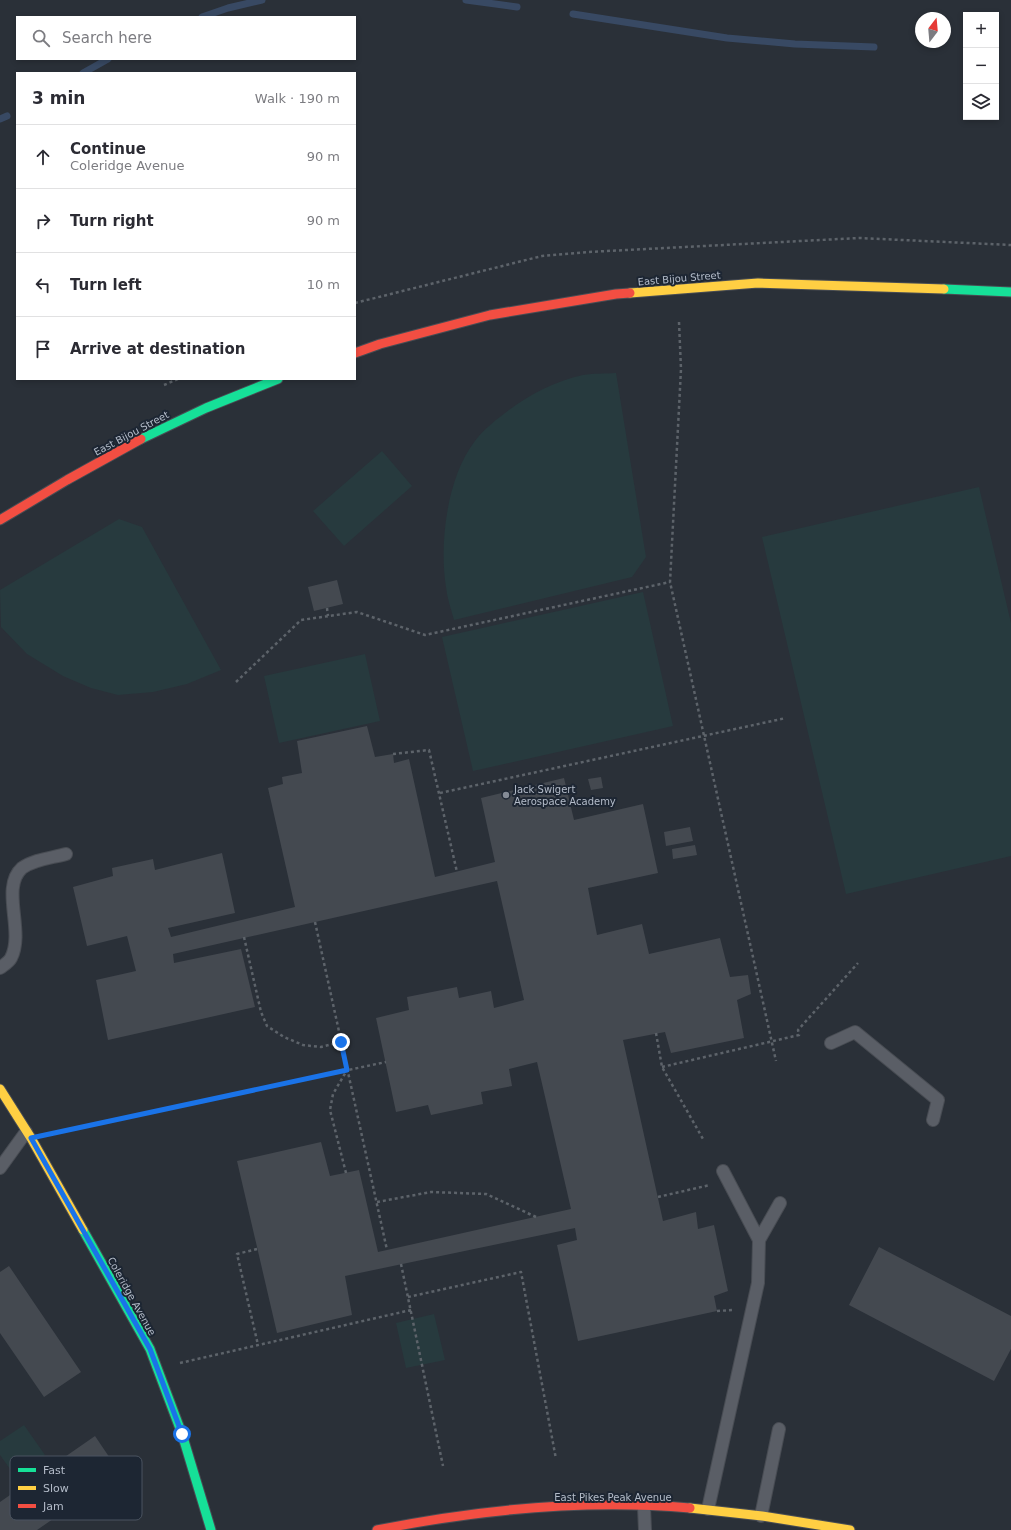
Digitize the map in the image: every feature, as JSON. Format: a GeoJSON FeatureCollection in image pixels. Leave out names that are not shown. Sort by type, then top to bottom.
{"type":"FeatureCollection","features":[{"type":"Feature","properties":{"kind":"street","name":"East Bijou Street"},"geometry":{"type":"LineString","coordinates":[[356,353],[380,344],[490,314],[616,294],[758,283],[1011,292]]}},
{"type":"Feature","properties":{"kind":"street","name":"East Bijou Street"},"geometry":{"type":"LineString","coordinates":[[0,520],[115,452],[160,429],[249,389],[275,380]]}},
{"type":"Feature","properties":{"kind":"street","name":"Coleridge Avenue"},"geometry":{"type":"LineString","coordinates":[[0,1089],[29,1135],[150,1349],[182,1434],[211,1530]]}},
{"type":"Feature","properties":{"kind":"street","name":"East Pikes Peak Avenue"},"geometry":{"type":"LineString","coordinates":[[377,1530],[438,1518],[526,1508],[644,1506],[708,1510],[761,1516],[850,1530]]}},
{"type":"Feature","properties":{"kind":"lane"},"geometry":{"type":"LineString","coordinates":[[0,968],[11,957],[14,946],[9,892],[12,877],[21,868],[32,862],[66,854]]}},
{"type":"Feature","properties":{"kind":"lane"},"geometry":{"type":"LineString","coordinates":[[831,1043],[855,1032],[938,1100],[933,1120]]}},
{"type":"Feature","properties":{"kind":"lane"},"geometry":{"type":"LineString","coordinates":[[0,1168],[29,1135]]}},
{"type":"Feature","properties":{"kind":"lane"},"geometry":{"type":"LineString","coordinates":[[723,1172],[759,1240]]}},
{"type":"Feature","properties":{"kind":"lane"},"geometry":{"type":"LineString","coordinates":[[708,1510],[758,1283],[759,1240],[780,1202]]}},
{"type":"Feature","properties":{"kind":"lane"},"geometry":{"type":"LineString","coordinates":[[761,1516],[779,1429]]}},
{"type":"Feature","properties":{"kind":"lane"},"geometry":{"type":"LineString","coordinates":[[644,1506],[645,1530]]}},
{"type":"Feature","properties":{"kind":"path"},"geometry":{"type":"LineString","coordinates":[[356,303],[542,256],[588,252],[859,238],[1011,245]]}},
{"type":"Feature","properties":{"kind":"path"},"geometry":{"type":"LineString","coordinates":[[679,322],[681,369],[670,582],[776,1061]]}},
{"type":"Feature","properties":{"kind":"path"},"geometry":{"type":"LineString","coordinates":[[164,385],[176,380]]}},
{"type":"Feature","properties":{"kind":"path"},"geometry":{"type":"LineString","coordinates":[[236,682],[300,620],[357,612],[425,636],[670,582]]}},
{"type":"Feature","properties":{"kind":"path"},"geometry":{"type":"LineString","coordinates":[[327,608],[328,616]]}},
{"type":"Feature","properties":{"kind":"path"},"geometry":{"type":"LineString","coordinates":[[440,793],[786,718]]}},
{"type":"Feature","properties":{"kind":"path"},"geometry":{"type":"LineString","coordinates":[[393,754],[429,750],[458,872]]}},
{"type":"Feature","properties":{"kind":"path"},"geometry":{"type":"LineString","coordinates":[[315,922],[387,1250]]}},
{"type":"Feature","properties":{"kind":"path"},"geometry":{"type":"LineString","coordinates":[[244,938],[261,1012],[267,1026],[284,1037],[303,1045],[321,1046],[341,1042]]}},
{"type":"Feature","properties":{"kind":"path"},"geometry":{"type":"LineString","coordinates":[[662,1067],[799,1036],[798,1030],[858,963]]}},
{"type":"Feature","properties":{"kind":"path"},"geometry":{"type":"LineString","coordinates":[[656,1033],[662,1067],[703,1139]]}},
{"type":"Feature","properties":{"kind":"path"},"geometry":{"type":"LineString","coordinates":[[29,1135],[386,1062]]}},
{"type":"Feature","properties":{"kind":"path"},"geometry":{"type":"LineString","coordinates":[[346,1173],[330,1110],[333,1094],[347,1070]]}},
{"type":"Feature","properties":{"kind":"path"},"geometry":{"type":"LineString","coordinates":[[658,1197],[712,1185]]}},
{"type":"Feature","properties":{"kind":"path"},"geometry":{"type":"LineString","coordinates":[[377,1202],[431,1192],[486,1194],[536,1217]]}},
{"type":"Feature","properties":{"kind":"path"},"geometry":{"type":"LineString","coordinates":[[257,1249],[237,1254],[258,1345]]}},
{"type":"Feature","properties":{"kind":"path"},"geometry":{"type":"LineString","coordinates":[[401,1264],[443,1466]]}},
{"type":"Feature","properties":{"kind":"path"},"geometry":{"type":"LineString","coordinates":[[408,1297],[521,1272],[556,1459]]}},
{"type":"Feature","properties":{"kind":"path"},"geometry":{"type":"LineString","coordinates":[[157,1368],[411,1310]]}},
{"type":"Feature","properties":{"kind":"path"},"geometry":{"type":"LineString","coordinates":[[717,1311],[733,1310]]}},
{"type":"Feature","properties":{"kind":"green space"},"geometry":{"type":"Polygon","coordinates":[[[616,373],[646,557],[632,577],[454,620],[447,595],[444,570],[445,531],[447,511],[452,491],[465,456],[475,441],[504,413],[544,389],[583,375],[616,373]]]}},
{"type":"Feature","properties":{"kind":"green space"},"geometry":{"type":"Polygon","coordinates":[[[382,451],[412,486],[344,546],[313,511],[382,451]]]}},
{"type":"Feature","properties":{"kind":"green space"},"geometry":{"type":"Polygon","coordinates":[[[979,487],[1011,623],[1011,856],[846,894],[762,537],[979,487]]]}},
{"type":"Feature","properties":{"kind":"green space"},"geometry":{"type":"Polygon","coordinates":[[[119,519],[142,527],[221,670],[187,684],[153,692],[118,695],[91,688],[63,676],[27,654],[1,627],[0,590],[119,519]]]}},
{"type":"Feature","properties":{"kind":"green space"},"geometry":{"type":"Polygon","coordinates":[[[643,592],[673,726],[473,771],[442,637],[643,592]]]}},
{"type":"Feature","properties":{"kind":"green space"},"geometry":{"type":"Polygon","coordinates":[[[365,654],[380,721],[279,743],[264,676],[365,654]]]}},
{"type":"Feature","properties":{"kind":"green space"},"geometry":{"type":"Polygon","coordinates":[[[434,1314],[445,1360],[406,1368],[396,1323],[434,1314]]]}},
{"type":"Feature","properties":{"kind":"green space"},"geometry":{"type":"Polygon","coordinates":[[[24,1425],[45,1455],[10,1456],[10,1469],[0,1455],[0,1441],[24,1425]]]}},
{"type":"Feature","properties":{"kind":"building"},"geometry":{"type":"Polygon","coordinates":[[[337,580],[343,604],[314,611],[308,587],[337,580]]]}},
{"type":"Feature","properties":{"kind":"building"},"geometry":{"type":"Polygon","coordinates":[[[367,726],[375,757],[393,754],[394,763],[409,759],[435,877],[495,862],[481,798],[564,778],[574,820],[643,804],[658,873],[588,888],[597,935],[642,924],[649,954],[720,938],[730,977],[748,975],[751,994],[737,1000],[744,1038],[671,1053],[665,1032],[623,1040],[663,1221],[696,1212],[698,1229],[714,1225],[728,1291],[714,1296],[717,1311],[578,1341],[557,1245],[577,1240],[575,1228],[345,1276],[352,1315],[277,1333],[237,1161],[321,1142],[330,1176],[359,1170],[378,1252],[571,1209],[537,1062],[509,1069],[512,1086],[481,1092],[483,1104],[431,1115],[428,1105],[396,1112],[376,1018],[409,1010],[407,997],[457,987],[459,998],[491,991],[494,1008],[524,1000],[497,881],[173,954],[174,963],[241,949],[255,1007],[108,1040],[96,980],[136,971],[127,936],[87,946],[73,887],[113,876],[112,868],[153,859],[155,870],[222,853],[235,913],[168,928],[171,937],[295,907],[268,788],[283,784],[282,777],[302,773],[297,741],[367,726]]]}},
{"type":"Feature","properties":{"kind":"building"},"geometry":{"type":"Polygon","coordinates":[[[601,777],[603,788],[591,790],[588,779],[601,777]]]}},
{"type":"Feature","properties":{"kind":"building"},"geometry":{"type":"Polygon","coordinates":[[[690,827],[693,841],[666,846],[664,832],[690,827]]]}},
{"type":"Feature","properties":{"kind":"building"},"geometry":{"type":"Polygon","coordinates":[[[695,845],[697,855],[673,859],[672,849],[695,845]]]}},
{"type":"Feature","properties":{"kind":"building"},"geometry":{"type":"Polygon","coordinates":[[[879,1247],[1011,1316],[1011,1349],[994,1381],[849,1305],[879,1247]]]}},
{"type":"Feature","properties":{"kind":"building"},"geometry":{"type":"Polygon","coordinates":[[[9,1266],[81,1372],[44,1397],[0,1333],[0,1272],[9,1266]]]}},
{"type":"Feature","properties":{"kind":"building"},"geometry":{"type":"Polygon","coordinates":[[[95,1436],[109,1456],[66,1456],[95,1436]]]}},
{"type":"Feature","properties":{"kind":"building"},"geometry":{"type":"Polygon","coordinates":[[[10,1495],[10,1520],[52,1520],[37,1530],[0,1530],[0,1502],[10,1495]]]}},
{"type":"Feature","properties":{"kind":"waterway"},"geometry":{"type":"LineString","coordinates":[[205,16],[228,8],[262,0]]}},
{"type":"Feature","properties":{"kind":"waterway"},"geometry":{"type":"LineString","coordinates":[[466,0],[517,7]]}},
{"type":"Feature","properties":{"kind":"waterway"},"geometry":{"type":"LineString","coordinates":[[573,14],[727,38],[795,44],[874,47]]}},
{"type":"Feature","properties":{"kind":"waterway"},"geometry":{"type":"LineString","coordinates":[[85,72],[106,60]]}},
{"type":"Feature","properties":{"kind":"waterway"},"geometry":{"type":"LineString","coordinates":[[0,119],[7,116]]}},
{"type":"Feature","properties":{"kind":"traffic: fast"},"geometry":{"type":"LineString","coordinates":[[944,289],[1011,292]]}},
{"type":"Feature","properties":{"kind":"traffic: fast"},"geometry":{"type":"LineString","coordinates":[[141,439],[206,408],[276,380]]}},
{"type":"Feature","properties":{"kind":"traffic: fast"},"geometry":{"type":"LineString","coordinates":[[83,1230],[150,1349],[182,1434],[211,1530]]}},
{"type":"Feature","properties":{"kind":"traffic: slow"},"geometry":{"type":"LineString","coordinates":[[630,293],[758,283],[944,289]]}},
{"type":"Feature","properties":{"kind":"traffic: slow"},"geometry":{"type":"LineString","coordinates":[[0,1089],[31,1138],[83,1230]]}},
{"type":"Feature","properties":{"kind":"traffic: slow"},"geometry":{"type":"LineString","coordinates":[[690,1508],[762,1516],[850,1530]]}},
{"type":"Feature","properties":{"kind":"traffic: jam"},"geometry":{"type":"LineString","coordinates":[[356,353],[380,344],[490,315],[630,293]]}},
{"type":"Feature","properties":{"kind":"traffic: jam"},"geometry":{"type":"LineString","coordinates":[[0,520],[67,480],[141,439]]}},
{"type":"Feature","properties":{"kind":"traffic: jam"},"geometry":{"type":"LineString","coordinates":[[377,1530],[455,1516],[494,1511],[572,1505],[690,1508]]}},
{"type":"Feature","properties":{"kind":"place","name":"Jack Swigert Aerospace Academy"},"geometry":{"type":"Point","coordinates":[506,795]}},
{"type":"Feature","properties":{"kind":"route"},"geometry":{"type":"LineString","coordinates":[[182,1434],[150,1349],[31,1138],[347,1070],[341,1042]]}}]}
